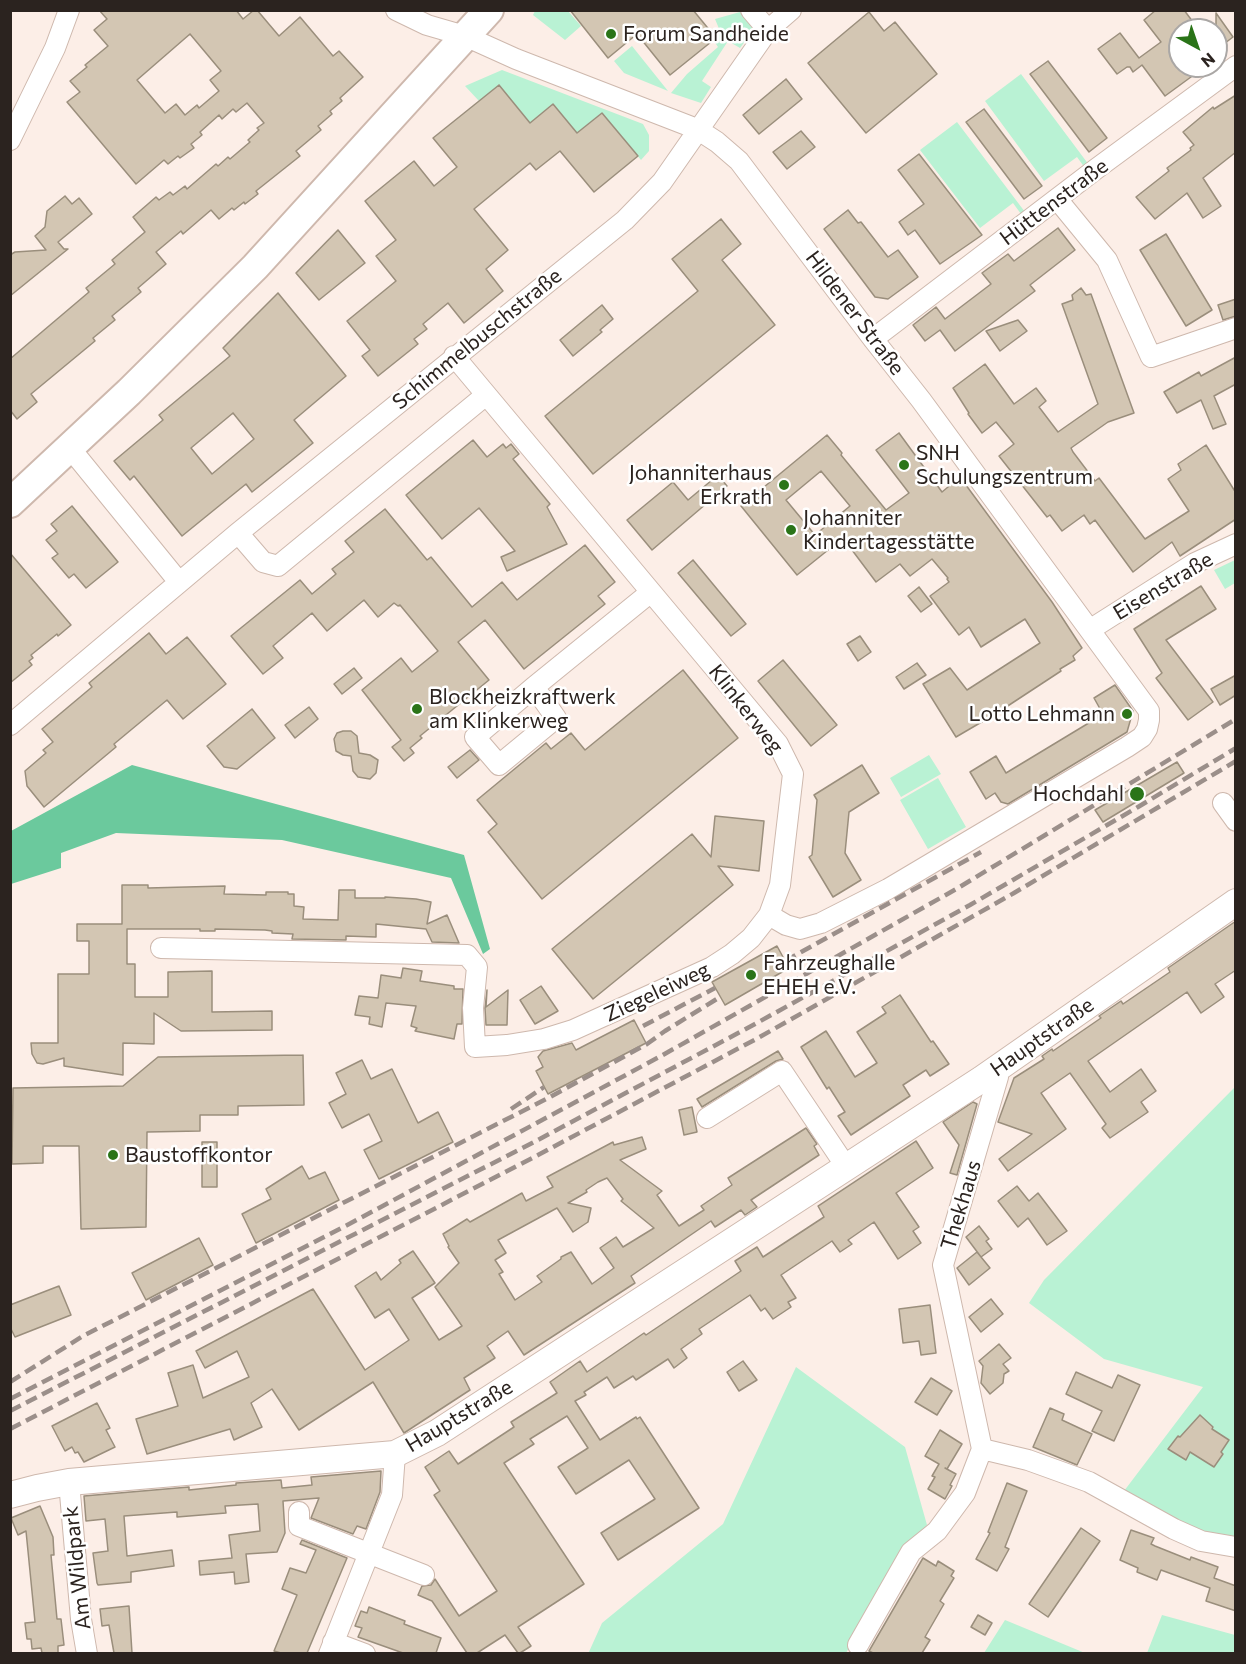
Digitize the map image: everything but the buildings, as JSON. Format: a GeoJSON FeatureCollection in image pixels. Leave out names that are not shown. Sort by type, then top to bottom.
{"type":"FeatureCollection","features":[{"type":"Feature","properties":{"kind":"main road"},"geometry":{"type":"LineString","coordinates":[[10,503],[129,393],[255,267],[489,10]]}},
{"type":"Feature","properties":{"kind":"street"},"geometry":{"type":"LineString","coordinates":[[10,140],[55,48],[69,10]]}},
{"type":"Feature","properties":{"kind":"street","name":"Hildener Straße"},"geometry":{"type":"LineString","coordinates":[[396,10],[427,26],[465,36],[516,59],[697,129],[739,161],[921,400],[1149,711],[1147,729],[1142,736],[1127,747],[888,889],[821,923],[801,928],[786,926],[769,915]]}},
{"type":"Feature","properties":{"kind":"street"},"geometry":{"type":"LineString","coordinates":[[751,10],[768,30]]}},
{"type":"Feature","properties":{"kind":"street","name":"Schimmelbuschstraße"},"geometry":{"type":"LineString","coordinates":[[10,725],[238,533],[625,220],[662,182],[768,30],[791,10]]}},
{"type":"Feature","properties":{"kind":"street","name":"Hüttenstraße"},"geometry":{"type":"LineString","coordinates":[[873,339],[1236,66]]}},
{"type":"Feature","properties":{"kind":"street"},"geometry":{"type":"LineString","coordinates":[[1057,199],[1107,260],[1151,357],[1236,328]]}},
{"type":"Feature","properties":{"kind":"street","name":"Klinkerweg"},"geometry":{"type":"LineString","coordinates":[[454,356],[778,744],[793,774],[780,885],[769,915]]}},
{"type":"Feature","properties":{"kind":"street"},"geometry":{"type":"LineString","coordinates":[[238,533],[262,562],[278,566],[486,395]]}},
{"type":"Feature","properties":{"kind":"street"},"geometry":{"type":"LineString","coordinates":[[70,448],[179,582]]}},
{"type":"Feature","properties":{"kind":"street","name":"Eisenstraße"},"geometry":{"type":"LineString","coordinates":[[1091,630],[1195,563],[1236,544]]}},
{"type":"Feature","properties":{"kind":"street"},"geometry":{"type":"LineString","coordinates":[[534,687],[651,592]]}},
{"type":"Feature","properties":{"kind":"street"},"geometry":{"type":"LineString","coordinates":[[1223,803],[1236,821]]}},
{"type":"Feature","properties":{"kind":"street","name":"Hauptstraße"},"geometry":{"type":"LineString","coordinates":[[10,1495],[69,1482],[395,1454],[437,1433],[847,1168],[998,1068],[1236,902]]}},
{"type":"Feature","properties":{"kind":"street","name":"Ziegeleiweg"},"geometry":{"type":"LineString","coordinates":[[162,948],[466,955],[477,967],[473,1008],[475,1047],[544,1039],[573,1030],[647,998],[712,967],[732,954],[751,938],[769,915]]}},
{"type":"Feature","properties":{"kind":"street","name":"Thekhaus"},"geometry":{"type":"LineString","coordinates":[[982,1449],[944,1265],[998,1077],[998,1068]]}},
{"type":"Feature","properties":{"kind":"street"},"geometry":{"type":"LineString","coordinates":[[707,1118],[782,1071],[847,1168]]}},
{"type":"Feature","properties":{"kind":"street"},"geometry":{"type":"LineString","coordinates":[[858,1645],[911,1552],[937,1531],[966,1493],[982,1449],[1028,1460],[1089,1482],[1174,1529],[1201,1540],[1236,1547]]}},
{"type":"Feature","properties":{"kind":"street"},"geometry":{"type":"LineString","coordinates":[[365,1653],[331,1648],[392,1495],[395,1454]]}},
{"type":"Feature","properties":{"kind":"street","name":"Am Wildpark"},"geometry":{"type":"LineString","coordinates":[[69,1482],[81,1619],[87,1653]]}},
{"type":"Feature","properties":{"kind":"street"},"geometry":{"type":"LineString","coordinates":[[299,1512],[299,1526],[424,1575]]}},
{"type":"Feature","properties":{"kind":"green space"},"geometry":{"type":"Polygon","coordinates":[[[535,11],[568,11],[581,26],[565,40],[533,15],[535,11]]]}},
{"type":"Feature","properties":{"kind":"green space"},"geometry":{"type":"Polygon","coordinates":[[[740,12],[754,29],[740,48],[728,41],[702,81],[711,87],[701,103],[671,93],[687,74],[718,47],[714,41],[720,31],[715,19],[740,12]]]}},
{"type":"Feature","properties":{"kind":"green space"},"geometry":{"type":"Polygon","coordinates":[[[632,46],[668,91],[624,73],[614,61],[632,46]]]}},
{"type":"Feature","properties":{"kind":"green space"},"geometry":{"type":"Polygon","coordinates":[[[502,70],[643,124],[649,135],[649,151],[641,160],[602,113],[577,133],[553,104],[530,123],[479,101],[465,86],[502,70]]]}},
{"type":"Feature","properties":{"kind":"green space"},"geometry":{"type":"Polygon","coordinates":[[[1021,74],[1089,165],[1085,168],[1077,157],[1044,181],[985,101],[1021,74]]]}},
{"type":"Feature","properties":{"kind":"green space"},"geometry":{"type":"Polygon","coordinates":[[[957,122],[1025,212],[1021,214],[1013,203],[980,228],[920,150],[957,122]]]}},
{"type":"Feature","properties":{"kind":"green space"},"geometry":{"type":"Polygon","coordinates":[[[1235,560],[1235,583],[1225,589],[1214,570],[1235,560]]]}},
{"type":"Feature","properties":{"kind":"green space"},"geometry":{"type":"Polygon","coordinates":[[[929,755],[941,774],[901,797],[890,778],[929,755]]]}},
{"type":"Feature","properties":{"kind":"green space"},"geometry":{"type":"Polygon","coordinates":[[[132,765],[464,855],[490,949],[483,954],[451,878],[282,840],[116,833],[61,853],[61,868],[11,884],[11,831],[132,765]]]}},
{"type":"Feature","properties":{"kind":"green space"},"geometry":{"type":"Polygon","coordinates":[[[938,778],[966,827],[928,849],[900,800],[938,778]]]}},
{"type":"Feature","properties":{"kind":"green space"},"geometry":{"type":"Polygon","coordinates":[[[1235,1087],[1235,1544],[1192,1531],[1124,1491],[1203,1387],[1104,1359],[1029,1303],[1044,1280],[1235,1087]]]}},
{"type":"Feature","properties":{"kind":"green space"},"geometry":{"type":"Polygon","coordinates":[[[796,1367],[905,1447],[927,1525],[911,1543],[846,1653],[588,1654],[602,1623],[723,1524],[796,1367]]]}},
{"type":"Feature","properties":{"kind":"green space"},"geometry":{"type":"Polygon","coordinates":[[[1162,1615],[1235,1635],[1235,1653],[1147,1653],[1162,1615]]]}},
{"type":"Feature","properties":{"kind":"green space"},"geometry":{"type":"Polygon","coordinates":[[[1005,1620],[1085,1653],[984,1653],[1005,1620]]]}},
{"type":"Feature","properties":{"kind":"railway"},"geometry":{"type":"LineString","coordinates":[[10,1399],[351,1223],[661,1056],[958,888],[1236,719]]}},
{"type":"Feature","properties":{"kind":"railway"},"geometry":{"type":"LineString","coordinates":[[10,1411],[534,1142],[755,1024],[970,905],[1236,748]]}},
{"type":"Feature","properties":{"kind":"railway"},"geometry":{"type":"LineString","coordinates":[[10,1429],[758,1038],[1014,893],[1236,761]]}},
{"type":"Feature","properties":{"kind":"railway"},"geometry":{"type":"LineString","coordinates":[[785,961],[981,852]]}},
{"type":"Feature","properties":{"kind":"railway"},"geometry":{"type":"LineString","coordinates":[[643,1026],[715,988]]}},
{"type":"Feature","properties":{"kind":"railway"},"geometry":{"type":"LineString","coordinates":[[10,1382],[83,1336],[550,1097],[647,1044],[720,997]]}},
{"type":"Feature","properties":{"kind":"railway"},"geometry":{"type":"LineString","coordinates":[[511,1109],[544,1087]]}},
{"type":"Feature","properties":{"kind":"place","name":"Forum Sandheide"},"geometry":{"type":"Point","coordinates":[611,34]}},
{"type":"Feature","properties":{"kind":"place","name":"SNH Schulungszentrum"},"geometry":{"type":"Point","coordinates":[904,465]}},
{"type":"Feature","properties":{"kind":"place","name":"Johanniterhaus Erkrath"},"geometry":{"type":"Point","coordinates":[784,485]}},
{"type":"Feature","properties":{"kind":"place","name":"Johanniter Kindertagesstätte"},"geometry":{"type":"Point","coordinates":[791,530]}},
{"type":"Feature","properties":{"kind":"place","name":"Blockheizkraftwerk am Klinkerweg"},"geometry":{"type":"Point","coordinates":[417,709]}},
{"type":"Feature","properties":{"kind":"place","name":"Lotto Lehmann"},"geometry":{"type":"Point","coordinates":[1127,714]}},
{"type":"Feature","properties":{"kind":"place","name":"Hochdahl"},"geometry":{"type":"Point","coordinates":[1137,794]}},
{"type":"Feature","properties":{"kind":"place","name":"Fahrzeughalle EHEH e.V."},"geometry":{"type":"Point","coordinates":[751,975]}},
{"type":"Feature","properties":{"kind":"place","name":"Baustoffkontor"},"geometry":{"type":"Point","coordinates":[113,1155]}}]}
